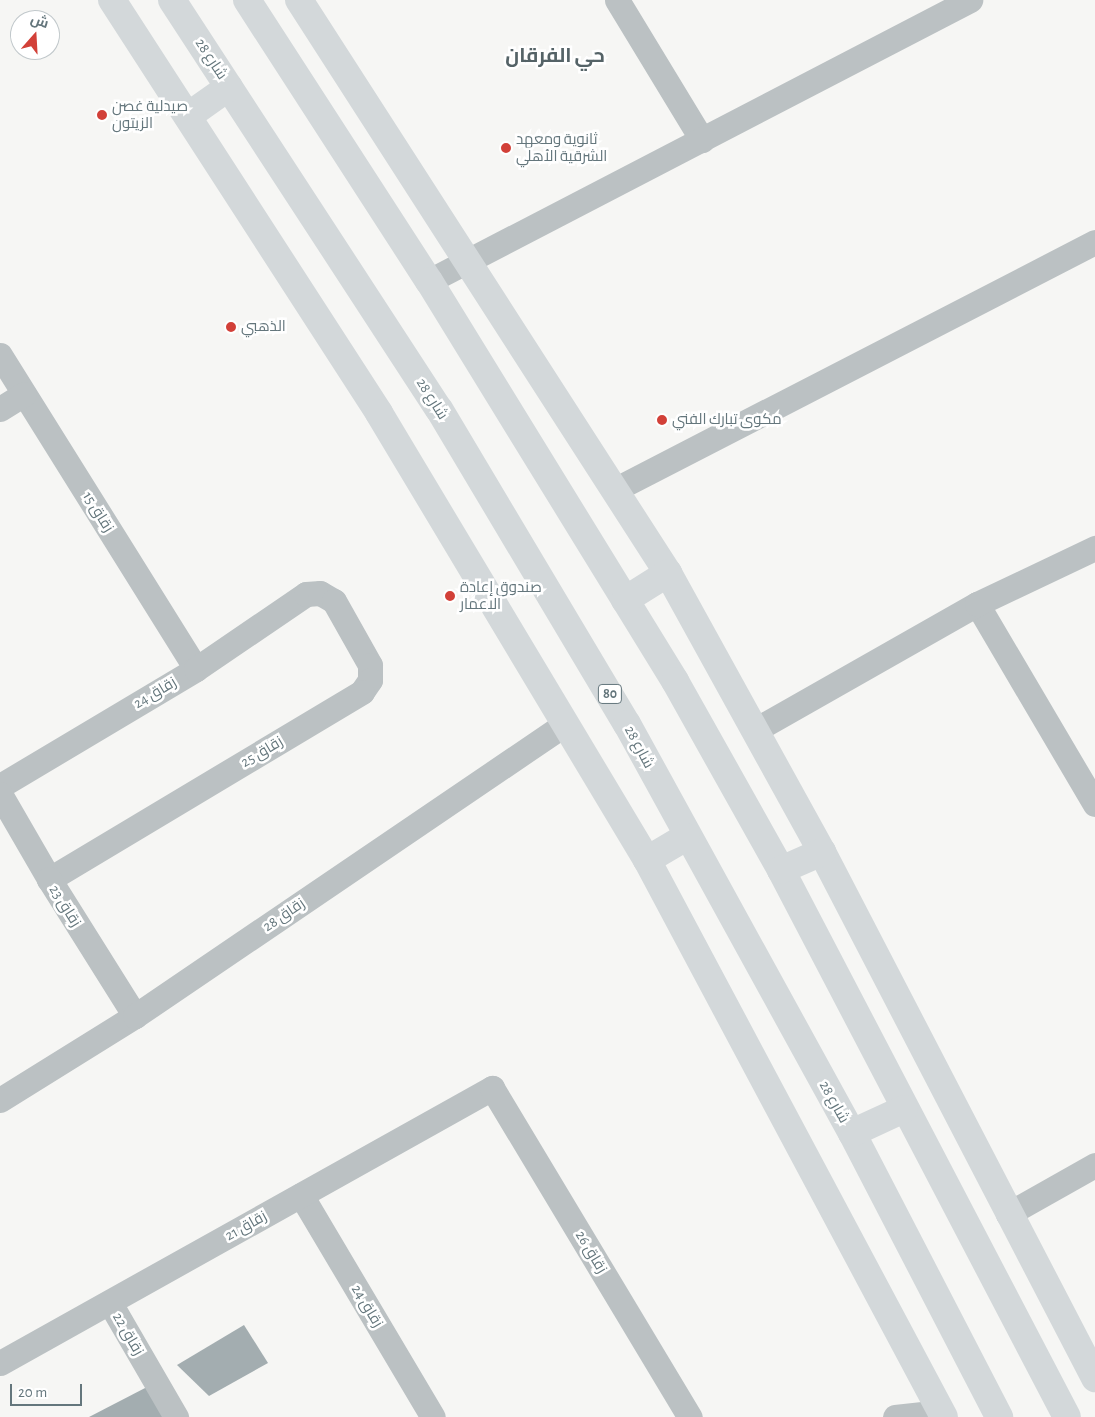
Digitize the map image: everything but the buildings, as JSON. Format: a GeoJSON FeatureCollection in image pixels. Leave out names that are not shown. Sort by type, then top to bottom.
{"type":"FeatureCollection","features":[{"type":"Feature","properties":{"kind":"main road"},"geometry":{"type":"LineString","coordinates":[[112,0],[379,413],[647,860],[943,1415]]}},
{"type":"Feature","properties":{"kind":"main road","name":"شارع 28"},"geometry":{"type":"LineString","coordinates":[[172,0],[439,409],[627,724],[686,837],[852,1133],[998,1417]]}},
{"type":"Feature","properties":{"kind":"main road"},"geometry":{"type":"LineString","coordinates":[[247,0],[429,280],[675,681],[781,870],[904,1109],[1067,1417]]}},
{"type":"Feature","properties":{"kind":"main road"},"geometry":{"type":"LineString","coordinates":[[299,0],[469,260],[668,573],[822,852],[1008,1214],[1093,1369]]}},
{"type":"Feature","properties":{"kind":"main road"},"geometry":{"type":"LineString","coordinates":[[188,116],[229,87]]}},
{"type":"Feature","properties":{"kind":"main road"},"geometry":{"type":"LineString","coordinates":[[625,600],[668,573]]}},
{"type":"Feature","properties":{"kind":"main road"},"geometry":{"type":"LineString","coordinates":[[647,860],[686,837]]}},
{"type":"Feature","properties":{"kind":"main road"},"geometry":{"type":"LineString","coordinates":[[781,870],[822,852]]}},
{"type":"Feature","properties":{"kind":"main road"},"geometry":{"type":"LineString","coordinates":[[852,1133],[904,1109]]}},
{"type":"Feature","properties":{"kind":"street"},"geometry":{"type":"LineString","coordinates":[[617,0],[702,140]]}},
{"type":"Feature","properties":{"kind":"street"},"geometry":{"type":"LineString","coordinates":[[429,280],[702,140],[954,3]]}},
{"type":"Feature","properties":{"kind":"street"},"geometry":{"type":"LineString","coordinates":[[616,489],[1095,242]]}},
{"type":"Feature","properties":{"kind":"street","name":"زقاق 15"},"geometry":{"type":"LineString","coordinates":[[0,355],[196,669]]}},
{"type":"Feature","properties":{"kind":"street"},"geometry":{"type":"LineString","coordinates":[[0,409],[24,394]]}},
{"type":"Feature","properties":{"kind":"street"},"geometry":{"type":"LineString","coordinates":[[755,730],[977,604],[1095,548]]}},
{"type":"Feature","properties":{"kind":"street","name":"زقاق 25"},"geometry":{"type":"LineString","coordinates":[[48,879],[362,692],[370,680],[370,665],[334,601],[320,593],[306,594]]}},
{"type":"Feature","properties":{"kind":"street","name":"زقاق 24"},"geometry":{"type":"LineString","coordinates":[[0,786],[196,669],[306,594]]}},
{"type":"Feature","properties":{"kind":"street"},"geometry":{"type":"LineString","coordinates":[[977,604],[1095,804]]}},
{"type":"Feature","properties":{"kind":"street","name":"زقاق 28"},"geometry":{"type":"LineString","coordinates":[[0,1100],[134,1016],[565,724]]}},
{"type":"Feature","properties":{"kind":"street","name":"زقاق 23"},"geometry":{"type":"LineString","coordinates":[[0,794],[48,879],[134,1016]]}},
{"type":"Feature","properties":{"kind":"street","name":"زقاق 21"},"geometry":{"type":"LineString","coordinates":[[0,1363],[492,1088]]}},
{"type":"Feature","properties":{"kind":"street","name":"زقاق 26"},"geometry":{"type":"LineString","coordinates":[[492,1088],[690,1417]]}},
{"type":"Feature","properties":{"kind":"street"},"geometry":{"type":"LineString","coordinates":[[1008,1214],[1095,1165]]}},
{"type":"Feature","properties":{"kind":"street","name":"زقاق 24"},"geometry":{"type":"LineString","coordinates":[[301,1195],[432,1417]]}},
{"type":"Feature","properties":{"kind":"street","name":"زقاق 22"},"geometry":{"type":"LineString","coordinates":[[110,1303],[176,1417]]}},
{"type":"Feature","properties":{"kind":"street"},"geometry":{"type":"LineString","coordinates":[[895,1417],[943,1415]]}},
{"type":"Feature","properties":{"kind":"place","name":"صيدلية غصن الزيتون"},"geometry":{"type":"Point","coordinates":[102,115]}},
{"type":"Feature","properties":{"kind":"place","name":"ثانوية ومعهد الشرقية الأهلي"},"geometry":{"type":"Point","coordinates":[506,148]}},
{"type":"Feature","properties":{"kind":"place","name":"الذهبي"},"geometry":{"type":"Point","coordinates":[231,327]}},
{"type":"Feature","properties":{"kind":"place","name":"مكوى تبارك الفني"},"geometry":{"type":"Point","coordinates":[662,420]}},
{"type":"Feature","properties":{"kind":"place","name":"صندوق إعادة الاعمار"},"geometry":{"type":"Point","coordinates":[450,596]}},
{"type":"Feature","properties":{"kind":"district","name":"حي الفرقان"},"geometry":{"type":"Point","coordinates":[555,56]}}]}
